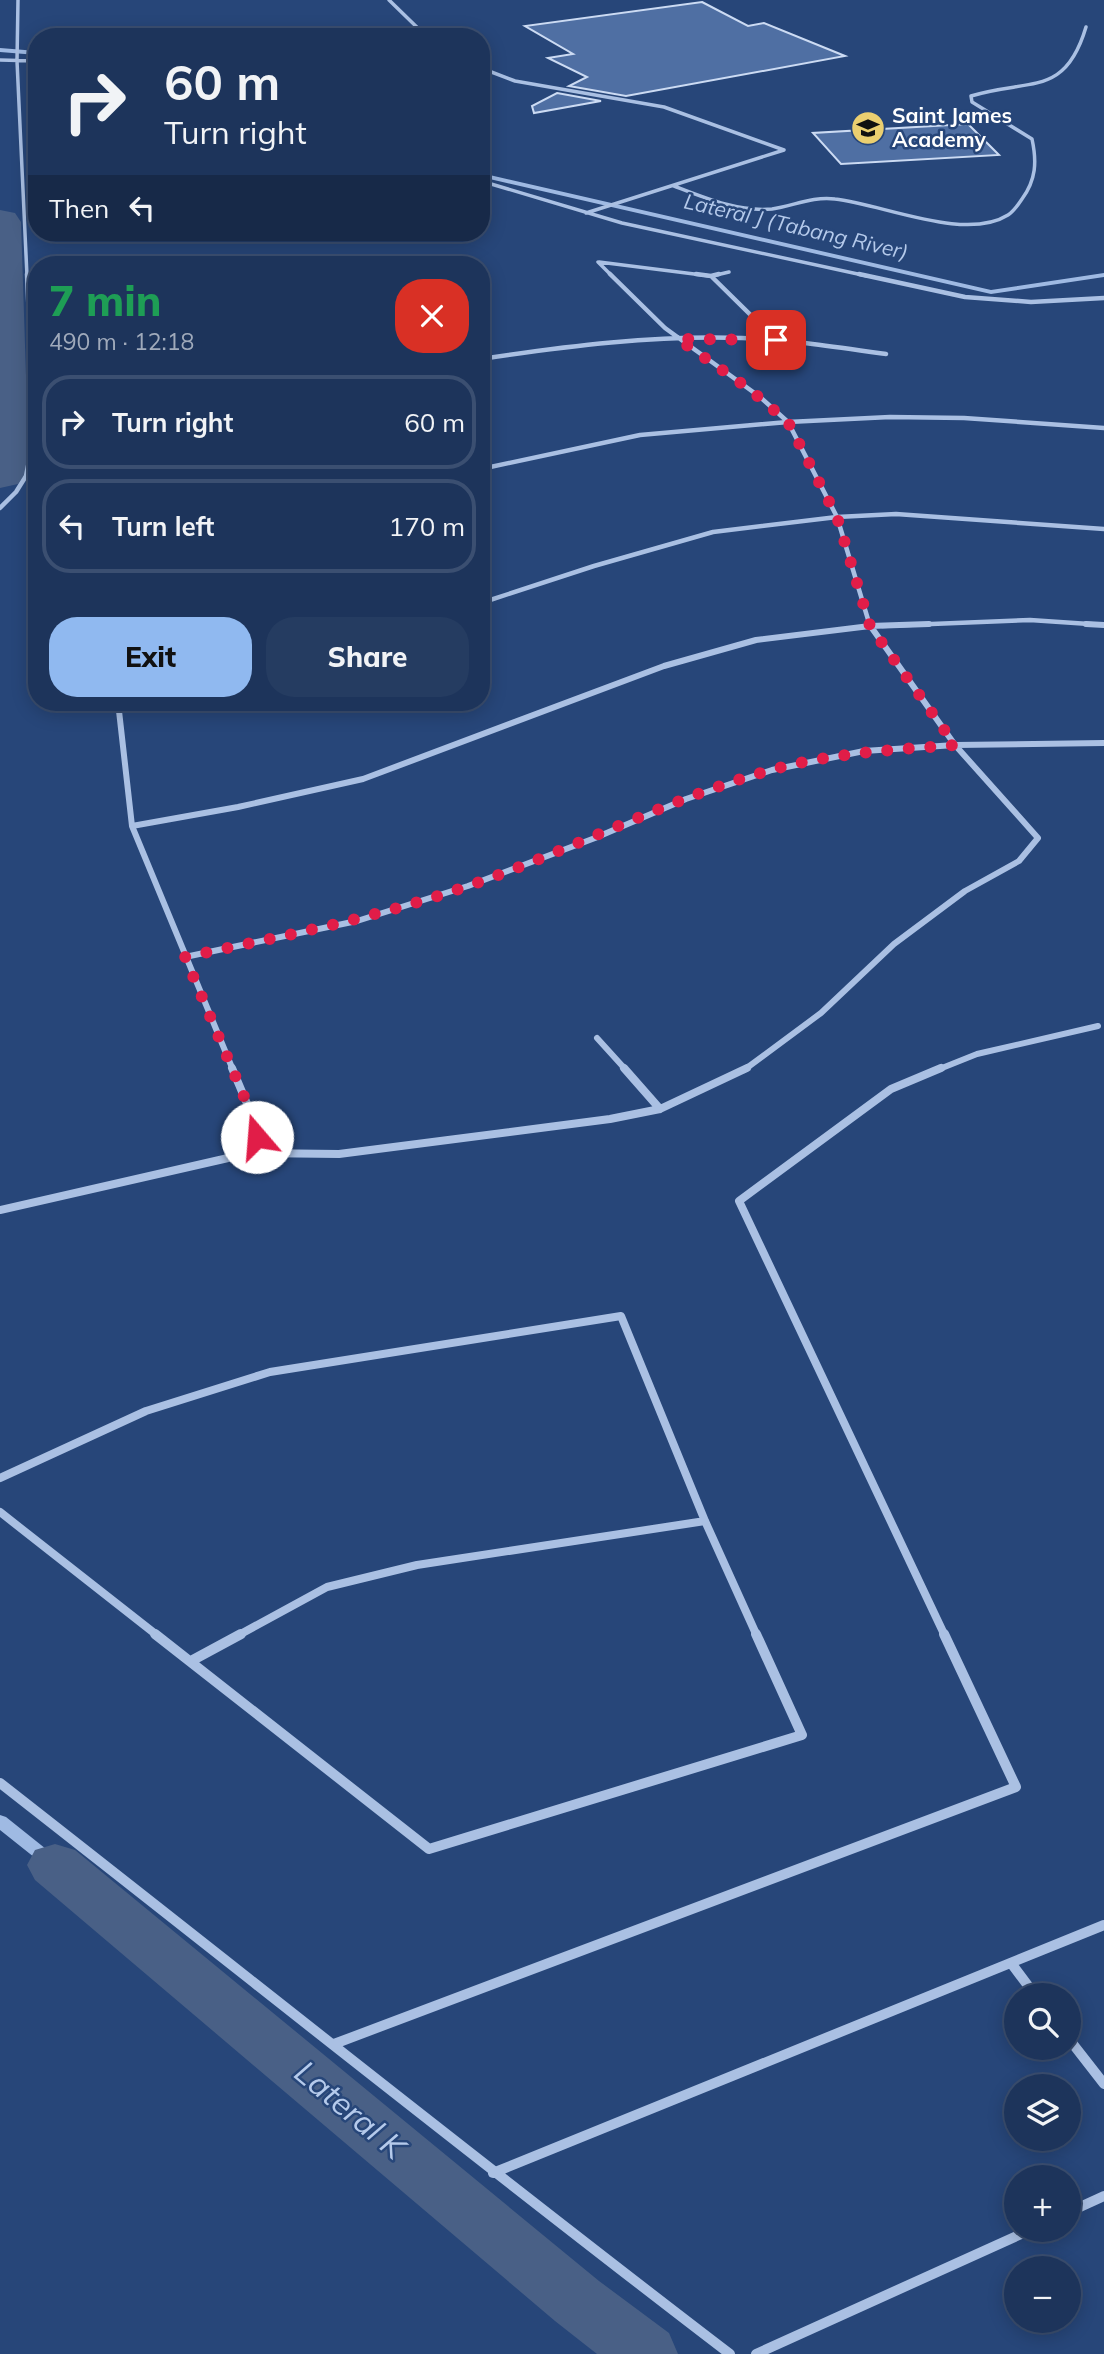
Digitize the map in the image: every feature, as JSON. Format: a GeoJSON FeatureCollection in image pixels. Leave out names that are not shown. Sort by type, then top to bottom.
{"type":"FeatureCollection","features":[{"type":"Feature","properties":{"kind":"street"},"geometry":{"type":"LineString","coordinates":[[18,0],[17,58],[28,303]]}},
{"type":"Feature","properties":{"kind":"street"},"geometry":{"type":"LineString","coordinates":[[389,0],[418,28]]}},
{"type":"Feature","properties":{"kind":"street"},"geometry":{"type":"LineString","coordinates":[[674,186],[742,208],[768,209],[817,199],[835,199],[941,222],[976,223],[1006,217],[1030,190],[1038,162],[1032,139],[972,102],[971,96],[1045,80],[1068,67],[1078,52],[1086,27]]}},
{"type":"Feature","properties":{"kind":"street"},"geometry":{"type":"LineString","coordinates":[[0,60],[28,60]]}},
{"type":"Feature","properties":{"kind":"street"},"geometry":{"type":"LineString","coordinates":[[490,71],[515,81],[664,107],[784,150],[586,213]]}},
{"type":"Feature","properties":{"kind":"street"},"geometry":{"type":"LineString","coordinates":[[490,184],[586,213],[697,240],[965,297],[1031,302],[1104,298]]}},
{"type":"Feature","properties":{"kind":"street"},"geometry":{"type":"LineString","coordinates":[[0,1210],[250,1153],[339,1154],[610,1119],[660,1109],[745,1070],[821,1013],[894,944],[965,891],[1019,862],[1038,838],[955,745],[870,626],[837,517],[788,422],[760,397],[678,339],[598,262],[711,276],[729,272]]}},
{"type":"Feature","properties":{"kind":"street"},"geometry":{"type":"LineString","coordinates":[[711,276],[776,340]]}},
{"type":"Feature","properties":{"kind":"street"},"geometry":{"type":"LineString","coordinates":[[490,358],[525,352],[678,339],[776,340],[886,354]]}},
{"type":"Feature","properties":{"kind":"street"},"geometry":{"type":"LineString","coordinates":[[490,467],[640,435],[788,422],[890,417],[964,418],[1104,428]]}},
{"type":"Feature","properties":{"kind":"street"},"geometry":{"type":"LineString","coordinates":[[0,508],[18,494],[28,474]]}},
{"type":"Feature","properties":{"kind":"street"},"geometry":{"type":"LineString","coordinates":[[490,600],[594,566],[713,533],[837,517],[896,514],[1104,529]]}},
{"type":"Feature","properties":{"kind":"street"},"geometry":{"type":"LineString","coordinates":[[132,826],[238,807],[363,779],[664,666],[756,640],[870,626],[1030,620],[1104,625]]}},
{"type":"Feature","properties":{"kind":"street"},"geometry":{"type":"LineString","coordinates":[[119,711],[132,826],[253,1118],[257,1137],[250,1153]]}},
{"type":"Feature","properties":{"kind":"street"},"geometry":{"type":"LineString","coordinates":[[185,957],[357,921],[468,886],[595,838],[686,799],[772,770],[864,751],[955,745],[1104,743]]}},
{"type":"Feature","properties":{"kind":"street"},"geometry":{"type":"LineString","coordinates":[[334,2044],[1016,1787],[739,1201],[891,1090],[976,1054],[1098,1026]]}},
{"type":"Feature","properties":{"kind":"street"},"geometry":{"type":"LineString","coordinates":[[597,1038],[660,1109]]}},
{"type":"Feature","properties":{"kind":"street"},"geometry":{"type":"LineString","coordinates":[[0,1478],[146,1411],[270,1372],[621,1315],[705,1521],[802,1735],[429,1849],[0,1512]]}},
{"type":"Feature","properties":{"kind":"street"},"geometry":{"type":"LineString","coordinates":[[191,1661],[327,1587],[417,1565],[705,1521]]}},
{"type":"Feature","properties":{"kind":"street"},"geometry":{"type":"LineString","coordinates":[[0,1783],[334,2044],[493,2173],[730,2354]]}},
{"type":"Feature","properties":{"kind":"street"},"geometry":{"type":"LineString","coordinates":[[493,2173],[1104,1925]]}},
{"type":"Feature","properties":{"kind":"street"},"geometry":{"type":"LineString","coordinates":[[1011,1963],[1026,1983]]}},
{"type":"Feature","properties":{"kind":"street"},"geometry":{"type":"LineString","coordinates":[[1081,2054],[1104,2084]]}},
{"type":"Feature","properties":{"kind":"street"},"geometry":{"type":"LineString","coordinates":[[1081,2206],[1104,2196]]}},
{"type":"Feature","properties":{"kind":"street"},"geometry":{"type":"LineString","coordinates":[[756,2354],[1004,2242]]}},
{"type":"Feature","properties":{"kind":"building"},"geometry":{"type":"Polygon","coordinates":[[[702,2],[748,26],[764,23],[845,56],[626,96],[569,86],[587,77],[548,58],[573,54],[525,26],[702,2]]]}},
{"type":"Feature","properties":{"kind":"building"},"geometry":{"type":"Polygon","coordinates":[[[557,93],[601,101],[534,113],[532,106],[557,93]]]}},
{"type":"Feature","properties":{"kind":"building"},"geometry":{"type":"Polygon","coordinates":[[[968,124],[999,155],[841,164],[813,133],[968,124]]]}},
{"type":"Feature","properties":{"kind":"waterway","name":"Lateral J (Tabang River)"},"geometry":{"type":"LineString","coordinates":[[0,50],[28,52]]}},
{"type":"Feature","properties":{"kind":"waterway","name":"Lateral J (Tabang River)"},"geometry":{"type":"LineString","coordinates":[[490,177],[991,292],[1104,275]]}},
{"type":"Feature","properties":{"kind":"waterway"},"geometry":{"type":"LineString","coordinates":[[0,222],[4,468],[0,473]]}},
{"type":"Feature","properties":{"kind":"waterway"},"geometry":{"type":"LineString","coordinates":[[0,1821],[55,1865]]}},
{"type":"Feature","properties":{"kind":"waterway","name":"Lateral K"},"geometry":{"type":"LineString","coordinates":[[55,1865],[577,2301],[646,2354]]}},
{"type":"Feature","properties":{"kind":"place","name":"Saint James Academy"},"geometry":{"type":"Point","coordinates":[868,128]}},
{"type":"Feature","properties":{"kind":"route"},"geometry":{"type":"LineString","coordinates":[[257,1137],[253,1118],[185,957],[357,921],[468,886],[595,838],[686,799],[772,770],[864,751],[955,745],[870,626],[837,517],[788,422],[760,397],[678,339],[776,340]]}}]}
